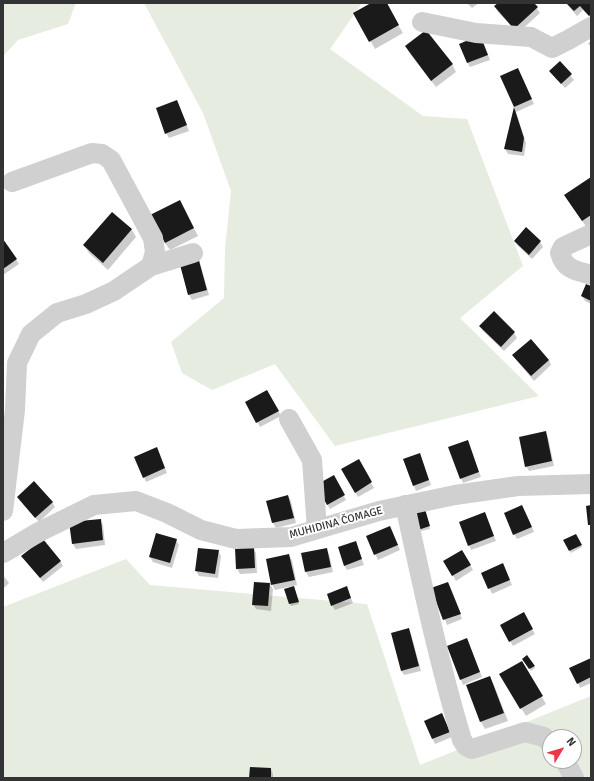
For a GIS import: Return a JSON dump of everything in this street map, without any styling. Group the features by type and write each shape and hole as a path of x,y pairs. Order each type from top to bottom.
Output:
{"street":[{"path":"422,22 476,33 531,37 552,48 591,27"},
{"path":"12,182 92,153 102,154 111,160 153,238 155,252 151,266"},
{"path":"591,234 563,247 560,253 562,262 570,268 591,275"},
{"path":"3,511 15,410 17,363 31,334 57,313 86,304 114,291 151,266 193,253"},
{"path":"289,419 312,460 317,529"},
{"name":"MUHIDINA ČOMAGE","path":"3,553 39,532 94,505 136,501 167,513 201,530 236,540 291,537 379,511 455,495 518,486 591,484"},
{"path":"405,505 445,682 462,740 466,746 472,749 525,732 542,736"},
{"path":"569,769 574,778"}],"shaded area":[{"path":"3,3 76,3 68,24 18,40 3,56"},
{"path":"144,3 362,3 330,49 423,116 467,119 523,266 460,318 539,396 335,446 275,364 212,390 182,373 171,342 224,298 225,249 231,191 203,113"},
{"path":"126,559 150,585 367,604 420,765 591,696 591,778 3,778 3,607"}],"building":[{"path":"371,3 387,3 399,25 369,42 353,13"},
{"path":"498,3 534,3 538,7 514,29 494,6"},
{"path":"567,3 591,3 591,14 589,16 580,6 574,11"},
{"path":"426,30 453,64 431,81 405,46"},
{"path":"480,35 488,55 467,63 459,44"},
{"path":"560,61 572,74 561,84 549,71"},
{"path":"518,68 532,99 514,107 500,76"},
{"path":"177,100 187,125 165,134 156,108"},
{"path":"514,107 524,138 522,152 504,149"},
{"path":"591,177 591,215 582,221 564,195"},
{"path":"180,200 194,228 165,243 150,215"},
{"path":"112,212 132,229 103,263 83,245"},
{"path":"526,227 541,241 529,255 514,241"},
{"path":"3,239 17,259 3,269"},
{"path":"198,257 207,290 188,295 179,261"},
{"path":"586,284 591,286 591,301 581,296"},
{"path":"494,311 515,332 501,347 479,326"},
{"path":"531,339 549,360 531,376 512,355"},
{"path":"267,390 279,411 256,423 245,402"},
{"path":"546,431 552,461 525,467 519,437"},
{"path":"468,440 479,472 460,479 448,447"},
{"path":"157,447 165,468 143,478 134,457"},
{"path":"420,453 429,480 413,486 403,459"},
{"path":"359,459 372,482 355,493 341,469"},
{"path":"334,475 345,495 327,505 316,485"},
{"path":"34,481 53,502 35,518 17,497"},
{"path":"288,495 294,518 272,523 266,501"},
{"path":"522,505 532,527 513,535 504,513"},
{"path":"591,505 591,525 588,525 586,506"},
{"path":"425,509 430,526 418,530 414,513"},
{"path":"485,512 494,536 468,546 459,522"},
{"path":"101,519 103,540 72,544 69,522"},
{"path":"390,526 398,545 374,555 366,536"},
{"path":"156,533 177,539 170,563 149,557"},
{"path":"576,534 582,545 569,551 563,540"},
{"path":"43,539 61,561 40,578 21,556"},
{"path":"356,541 362,559 344,566 338,547"},
{"path":"254,547 255,568 236,569 235,548"},
{"path":"198,548 219,550 215,574 195,571"},
{"path":"327,548 331,567 305,572 301,553"},
{"path":"462,550 471,565 452,576 443,561"},
{"path":"289,554 295,580 271,585 266,559"},
{"path":"503,563 510,580 488,589 481,573"},
{"path":"254,582 270,583 268,606 252,605"},
{"path":"448,582 461,614 443,620 431,588"},
{"path":"294,586 299,602 289,604 284,589"},
{"path":"347,586 351,598 331,606 327,594"},
{"path":"524,612 533,629 509,642 500,625"},
{"path":"409,628 419,666 401,671 391,633"},
{"path":"467,638 480,672 460,680 447,646"},
{"path":"527,655 535,666 529,669 522,659"},
{"path":"591,658 591,677 577,684 569,668"},
{"path":"522,661 543,696 520,709 499,674"},
{"path":"490,676 504,713 480,722 466,685"},
{"path":"442,713 450,732 432,739 424,721"},
{"path":"250,767 271,768 271,778 249,778"}]}
